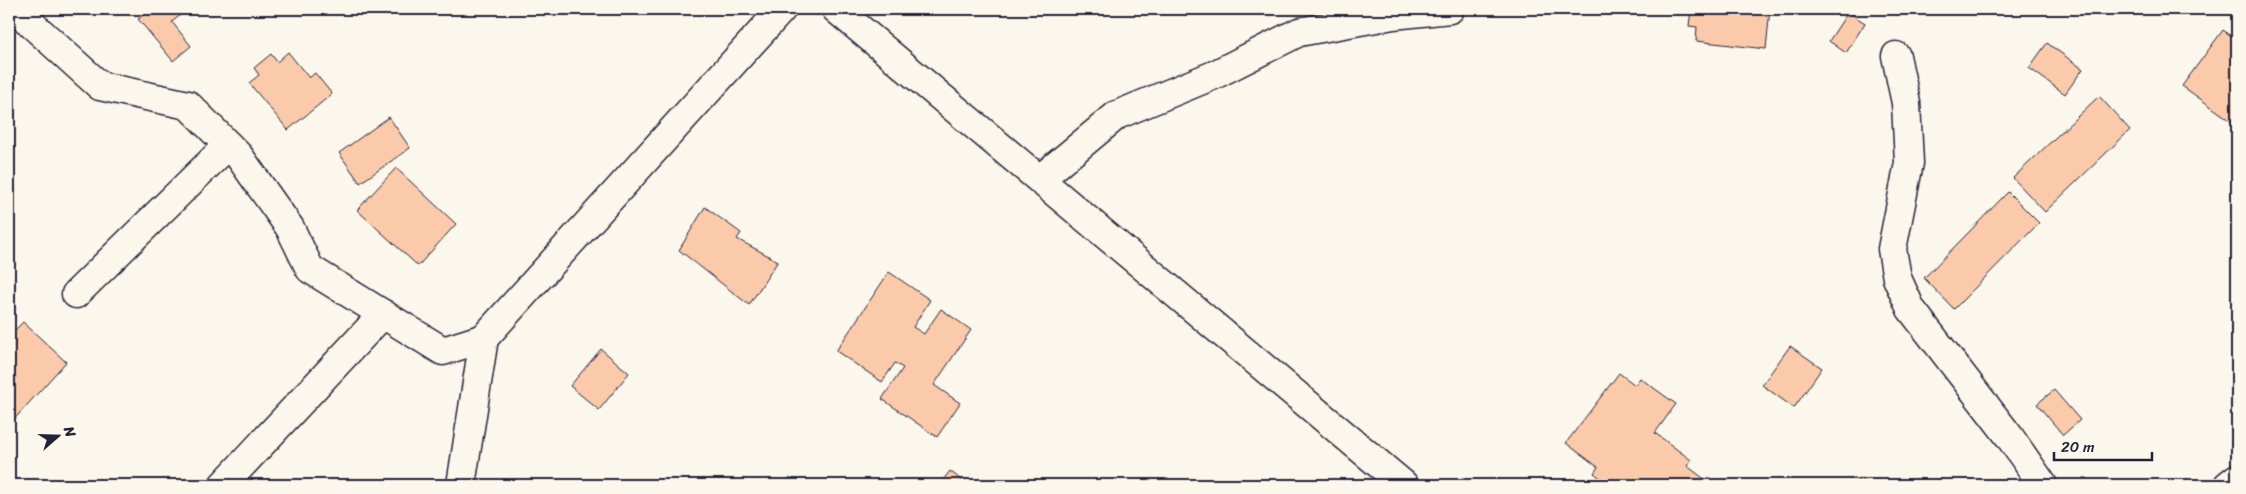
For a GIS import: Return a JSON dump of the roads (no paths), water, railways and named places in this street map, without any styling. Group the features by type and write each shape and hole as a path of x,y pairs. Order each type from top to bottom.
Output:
{"street":[{"path":"15,9 100,86 188,105 239,156 290,228 310,269 443,351 484,338 782,9"},
{"path":"836,9 1404,485"},
{"path":"1040,179 1117,115 1214,75 1298,32 1393,14 1450,9"},
{"path":"1896,56 1906,103 1909,163 1892,249 1897,278 1911,309 2009,436 2043,485"},
{"path":"76,294 228,145"},
{"path":"223,485 383,314"},
{"path":"461,485 484,338"},
{"path":"2228,485 2237,478"}]}
